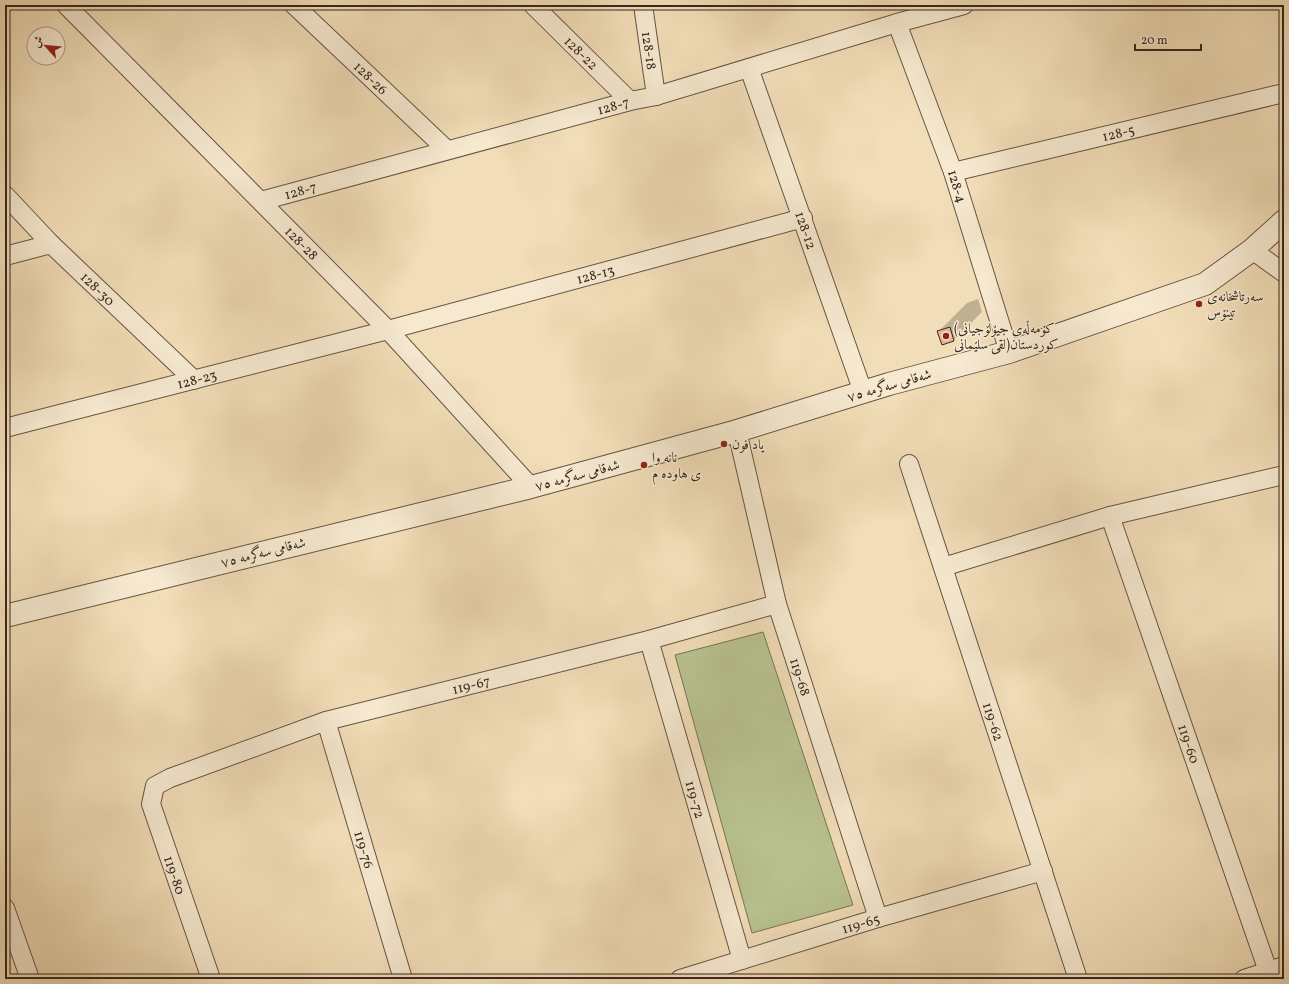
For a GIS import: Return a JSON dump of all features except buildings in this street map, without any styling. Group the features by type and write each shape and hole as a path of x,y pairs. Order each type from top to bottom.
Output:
{"street":[{"name":"128-28","path":"66,5 388,330 531,487"},
{"name":"128-26","path":"294,5 447,150"},
{"name":"128-22","path":"533,5 630,101"},
{"name":"128-18","path":"643,5 656,96"},
{"name":"128-7","path":"261,201 630,101 656,96 897,22 964,5"},
{"name":"128-4","path":"897,22 953,172 1009,352"},
{"name":"128-12","path":"749,68 863,392"},
{"name":"128-5","path":"953,172 1284,93"},
{"name":"128-30","path":"5,195 51,244 194,380"},
{"name":"128-13","path":"388,330 803,218"},
{"name":"شەقامی سەگرمە ٧٥","path":"5,616 531,487 737,431 889,384 1009,352 1205,284 1252,250 1284,221"},
{"path":"5,256 51,244"},
{"path":"1252,250 1284,274"},
{"name":"128-23","path":"5,428 388,330"},
{"name":"119-68","path":"737,431 777,604 878,918"},
{"name":"119-62","path":"909,464 1078,979"},
{"path":"943,567 1110,516 1284,475"},
{"name":"119-60","path":"1110,516 1276,969"},
{"name":"119-67","path":"170,778 326,721 649,640 777,604"},
{"name":"119-72","path":"649,640 742,960"},
{"name":"119-76","path":"326,721 403,979"},
{"name":"119-80","path":"170,778 155,786 151,804 211,979"},
{"name":"119-65","path":"680,979 878,918 1043,871"},
{"path":"5,908 30,979"},
{"path":"1244,979 1276,969"}],"green space":[{"path":"763,632 853,905 752,933 675,655"}],"place":[{"name":"سەرتاشخانەی تینۆس","path":"1199,304"},
{"name":"(کۆمەڵەی جیۆلۆجیانی کوردستان(لقی سلێمانی","path":"946,336"},
{"name":"ياد فون","path":"724,444"},
{"name":"نانه وا ی هاوده م","path":"644,465"}]}
